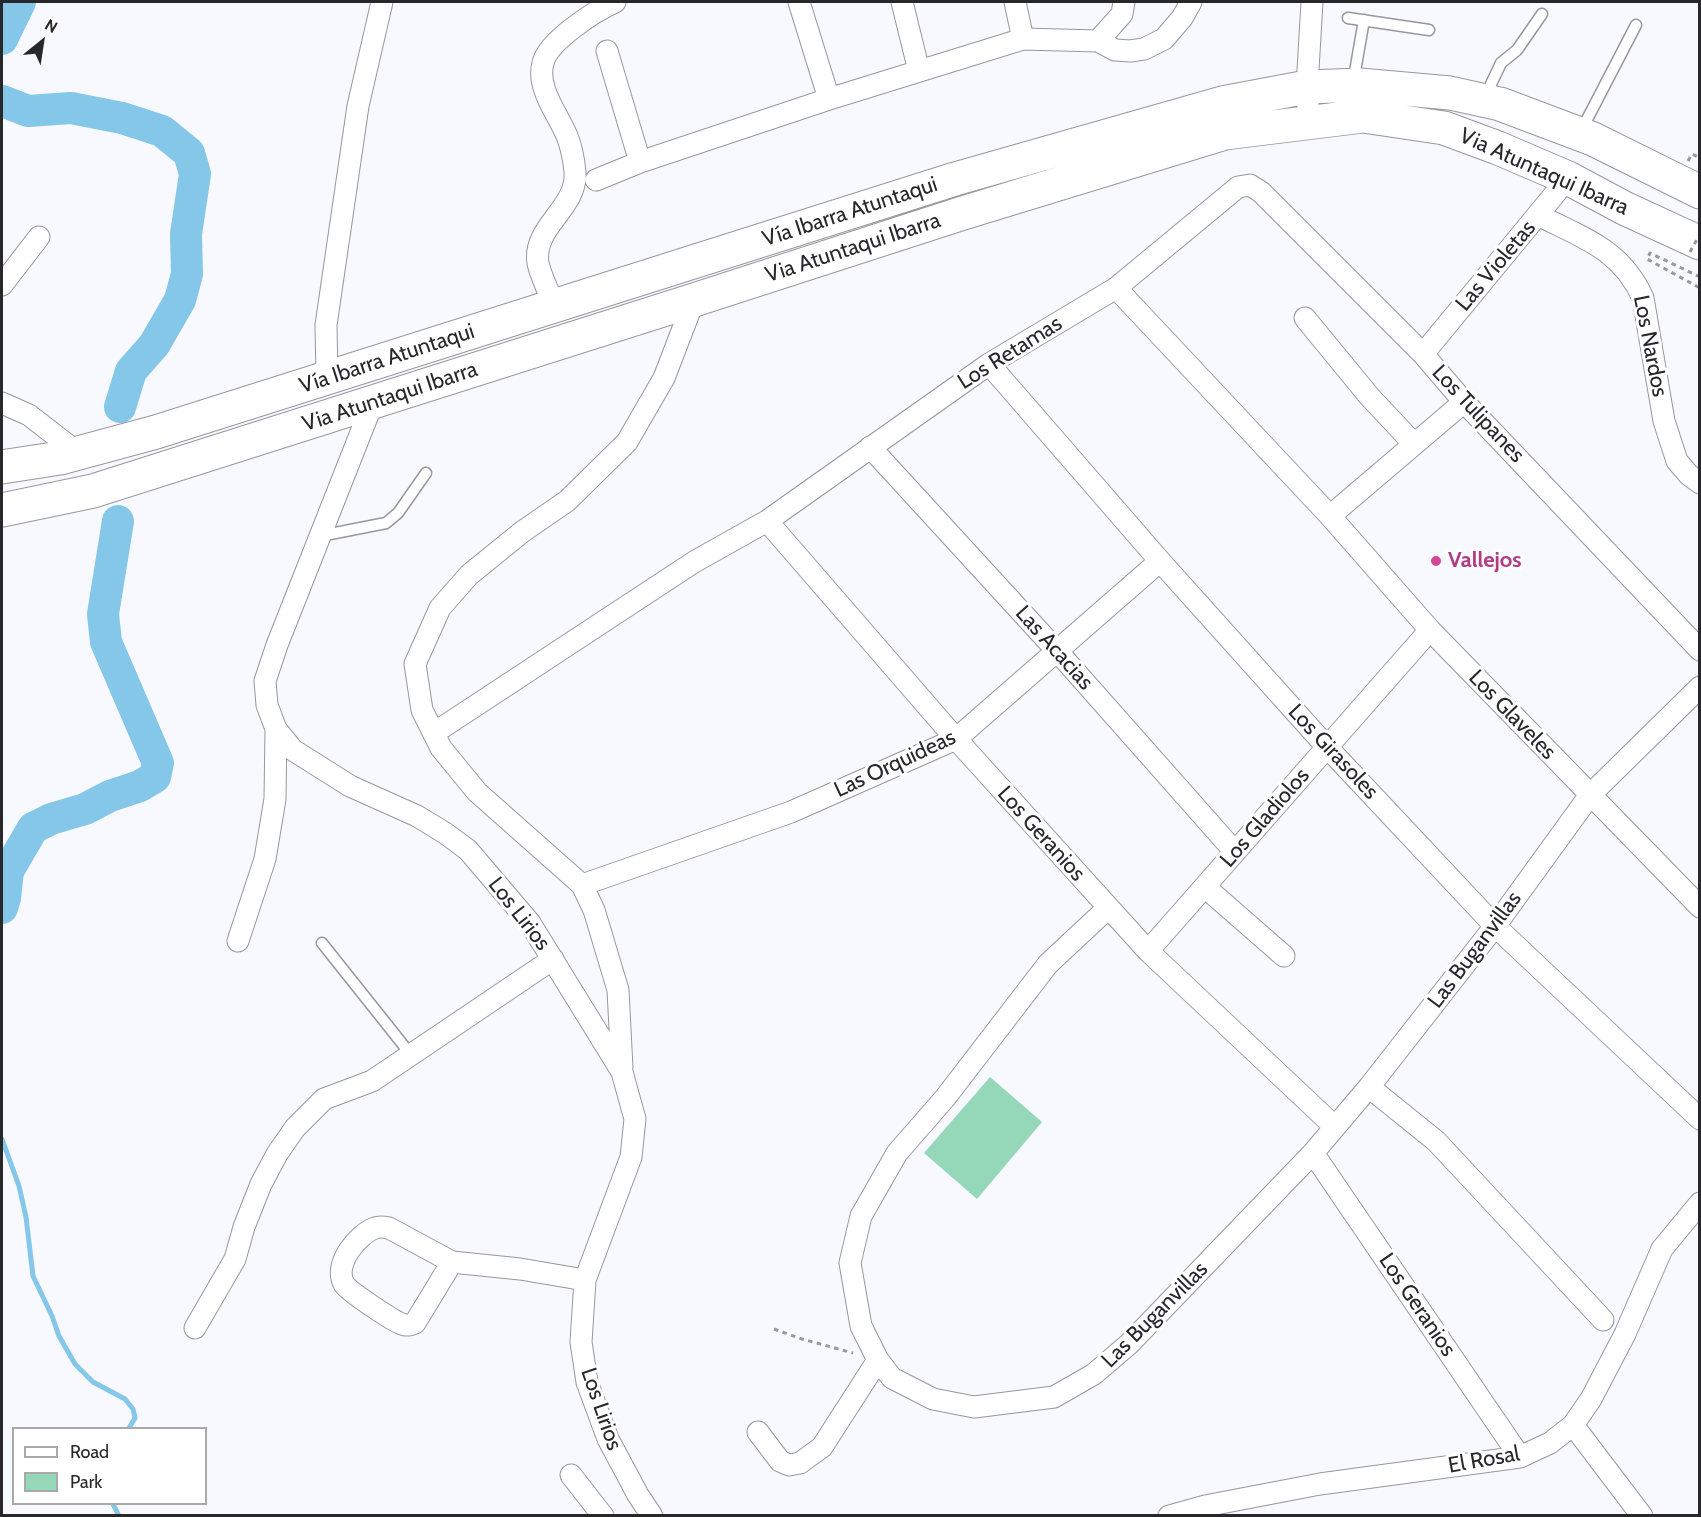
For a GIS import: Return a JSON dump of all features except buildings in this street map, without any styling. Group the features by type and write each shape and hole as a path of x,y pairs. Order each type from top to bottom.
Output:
{"highway":[{"name":"Vía Ibarra Atuntaqui","path":"2,467 78,453 156,432 955,179 1222,103 1307,87 1352,86 1450,93 1500,104 1580,134 1700,192"},
{"name":"Via Atuntaqui Ibarra","path":"2,510 93,491 963,213 1225,133 1363,116 1443,128 1498,148 1568,178 1695,247"}],"street":[{"path":"327,378 327,315 358,106 382,2"},
{"path":"555,306 538,263 538,245 568,203 576,173 568,137 542,79 542,64 547,52 580,21 615,2"},
{"path":"799,2 829,99"},
{"path":"902,2 919,71"},
{"path":"1015,2 1023,39"},
{"path":"1098,41 1122,14 1124,2"},
{"path":"596,180 640,162 829,99 1023,39 1098,41 1115,50 1144,49 1164,39 1182,18 1191,2"},
{"path":"1309,123 1307,87 1312,2"},
{"path":"607,51 640,162"},
{"name":"Las Violetas","path":"1423,354 1568,178"},
{"name":"Los Retamas","path":"434,733 694,562 767,521 989,364 1116,288 1238,187 1250,185"},
{"name":"Los Tulipanes","path":"1250,185 1261,192 1423,354 1464,402 1700,650"},
{"name":"Los Nardos","path":"1538,215 1604,248 1624,266 1636,283 1644,298 1664,421 1677,461 1689,475 1700,483"},
{"path":"2,285 39,237"},
{"name":"Los Glaveles","path":"1116,288 1330,516 1430,630 1700,907"},
{"path":"622,1072 618,990 594,910 582,885 477,792 441,748 422,710 415,664 440,608 469,575 522,532 567,501 627,442 664,378 694,300"},
{"path":"1305,318 1369,396 1414,444"},
{"name":"Los Girasoles","path":"989,364 1160,561 1327,747 1495,926 1700,1119"},
{"name":"Los Lirios","path":"373,402 277,645 265,681 267,705 276,729 293,750 350,786 417,816 446,833 468,850 530,923 622,1072 635,1119 631,1157 585,1280 581,1342 587,1382 608,1439 638,1495 652,1515"},
{"path":"1330,516 1464,402"},
{"path":"2,403 29,415 78,453"},
{"name":"Las Acacias","path":"870,447 1058,652 1235,852"},
{"name":"Los Geranios","path":"767,521 956,740 1107,908 1148,951 1335,1127"},
{"name":"Las Orquideas","path":"582,885 791,812 956,740 1160,561"},
{"name":"Los Gladiolos","path":"1148,951 1430,630"},
{"name":"Las Buganvillas","path":"1107,908 1048,964 945,1098 897,1153 861,1216 850,1263 861,1326 878,1360 892,1378 933,1399 974,1407 1054,1397 1094,1374 1129,1344 1313,1153 1369,1087 1495,926 1590,795 1700,687"},
{"path":"238,941 266,859 275,799 276,729"},
{"path":"1205,887 1284,956"},
{"path":"195,1328 235,1259 244,1227 261,1184 277,1154 295,1128 324,1100 372,1081 553,959"},
{"path":"1369,1087 1437,1141 1603,1320"},
{"name":"Los Geranios","path":"1313,1153 1521,1457"},
{"name":"El Rosal","path":"1169,1515 1320,1484 1521,1457 1550,1443 1573,1425 1591,1398 1625,1334 1662,1249 1700,1203"},
{"path":"452,1262 415,1323 410,1326 402,1325 345,1286 342,1275 345,1261 353,1246 364,1234 378,1226 389,1228 452,1262 520,1269 585,1280"},
{"path":"758,1432 780,1461 789,1465 800,1463 822,1447 878,1360"},
{"path":"1573,1425 1642,1515"},
{"path":"572,1475 603,1515"}],"lane":[{"path":"1484,100 1501,63 1517,50 1542,14"},
{"path":"1348,18 1429,30"},
{"path":"1352,86 1364,20"},
{"path":"1580,134 1586,118 1636,24"},
{"path":"320,536 387,523 398,513 426,473"},
{"path":"322,943 412,1056"}],"path":[{"path":"1695,247 1700,234"},
{"path":"1700,277 1650,253 1647,259 1700,288"},
{"path":"774,1329 801,1339 878,1360"}],"green space":[{"path":"990,1077 1042,1122 977,1199 924,1153"}],"waterway":[{"path":"2,39 20,2"},
{"path":"2,101 28,111 71,108 122,118 162,131 189,153 195,174 186,234 187,274 180,300 154,345 131,371 120,407"},
{"path":"2,908 8,871 33,828 51,819 85,809 110,796 140,786 155,777 158,763 106,642 103,614 118,521"},
{"path":"2,1139 19,1186 26,1217 33,1276 59,1336 75,1364 93,1382 125,1399 133,1409 135,1418 130,1427"},
{"path":"114,1505 119,1516"}],"place":[{"name":"Vallejos","path":"1436,561"}]}
